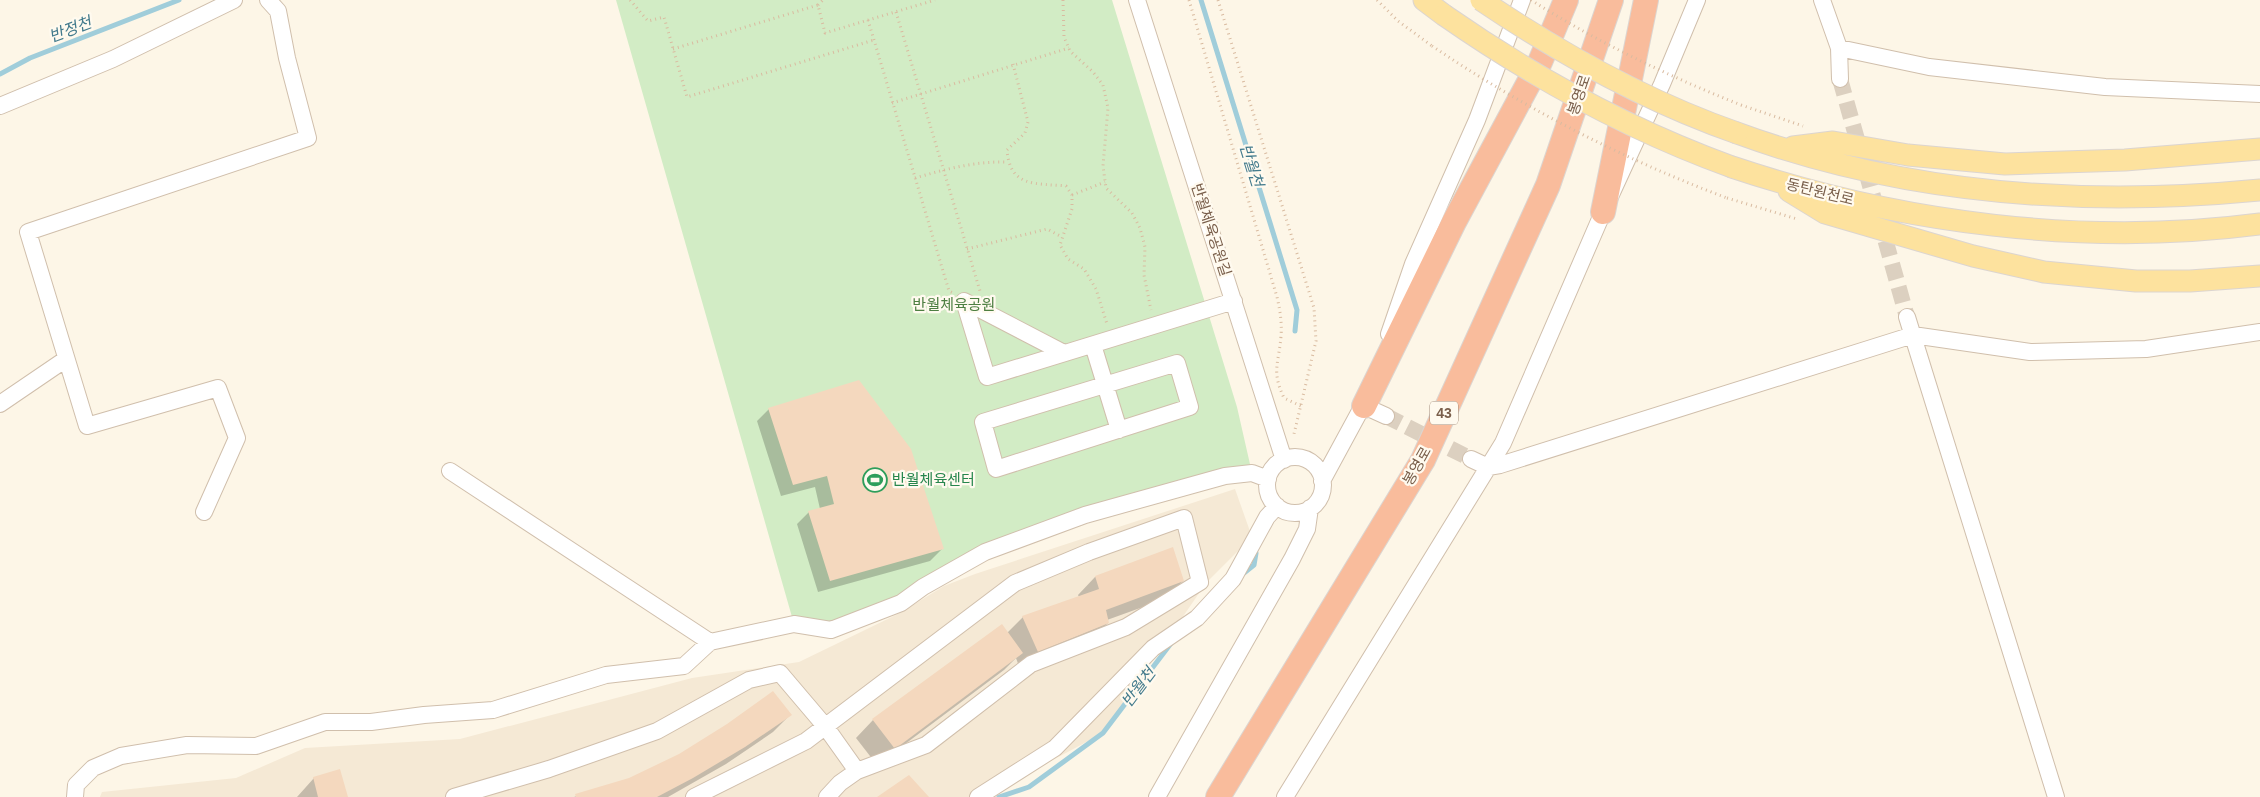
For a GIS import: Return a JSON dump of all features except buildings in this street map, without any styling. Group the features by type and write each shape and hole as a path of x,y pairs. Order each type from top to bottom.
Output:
{"highway":[{"path":"1364,406 1454,222 1540,62 1566,0"},
{"name":"봉영로","path":"1218,797 1423,460 1548,186 1611,0"},
{"path":"1603,212 1646,0"}],"main road":[{"name":"동탄원천로","path":"1424,0 1491,48 1568,93 1678,148 1770,179 1860,202 1964,222 2063,230 2147,232 2230,228 2260,224"},
{"path":"1481,0 1531,34 1606,76 1672,108 1779,148 1852,166 1956,188 2055,196 2138,198 2260,190"},
{"path":"1779,148 1833,142 1908,155 2005,164 2125,160 2260,149"},
{"path":"1770,179 1825,213 1973,256 2044,272 2136,281 2190,281 2260,276"}],"street":[{"path":"0,106 113,58 234,0"},
{"path":"204,512 237,438 218,388 87,426 28,232 308,138 287,58 278,11 268,0"},
{"name":"반월체육공원길","path":"1137,0 1284,460"},
{"path":"1322,480 1318,469 1308,461 1296,458 1284,460 1274,467 1268,479 1268,494 1277,506 1290,513 1298,513 1310,508 1319,499 1322,480 1364,406 1413,264 1477,120 1522,0"},
{"path":"1285,797 1503,443 1603,212 1662,84 1697,0"},
{"path":"1822,0 1839,48 1840,79"},
{"path":"1839,48 1929,67 2105,87 2260,94"},
{"path":"964,301 987,377 1234,301"},
{"path":"964,301 1064,354"},
{"path":"1907,317 2056,797"},
{"path":"1471,459 1488,467 1913,335 2030,352 2146,349 2260,332"},
{"path":"1093,345 1119,430"},
{"path":"0,404 66,359"},
{"path":"1177,363 1190,407 1119,430 996,468 983,422 1177,363"},
{"path":"1364,406 1386,416"},
{"path":"450,471 710,642"},
{"path":"75,797 76,785 93,768 121,756 187,745 256,746 325,722 372,722 424,714 494,710 606,675 684,666 710,642 794,624 830,630 901,603 922,587 985,552 1086,515 1225,476 1252,473 1268,479"},
{"path":"978,797 1055,748 1153,648 1197,618 1233,579 1267,517 1277,506"},
{"path":"1157,797 1292,559 1307,529 1310,508"},
{"path":"694,797 806,741 1016,584 1089,552 1184,518 1200,582 1126,627 1032,664 926,745 857,771 840,783 828,797"},
{"path":"454,797 549,769 657,731 749,680 780,673 825,726 857,771"}],"path":[{"path":"630,0 648,21 664,17 687,97 874,40"},
{"path":"673,49 818,5 823,0"},
{"path":"818,5 825,34 935,0"},
{"path":"1063,0 1064,37 1069,48 1103,85 1108,108 1103,166 1106,188 1132,213 1140,228 1145,247 1144,275 1154,326"},
{"path":"1190,0 1277,296 1281,316 1281,337 1275,369 1279,388 1284,398 1301,406"},
{"path":"1218,0 1314,308 1316,341 1294,434"},
{"path":"1377,0 1398,21 1432,46 1496,87 1577,132 1675,179 1727,198"},
{"path":"1531,0 1617,49 1682,81 1741,105"},
{"path":"896,12 986,313"},
{"path":"868,20 949,291 964,301"},
{"path":"892,104 1013,64 1069,48"},
{"path":"1013,64 1028,122 1025,133 1008,150 1008,162 1016,177 1026,182 1066,186 1072,195 1072,209 1060,244 1068,259 1084,269 1096,289 1112,339"},
{"path":"915,178 986,161 1008,162"},
{"path":"1072,195 1105,182"},
{"path":"967,249 1048,230 1062,236"}],"shaded area":[{"path":"1235,489 1252,537 1206,583 1103,733 984,797 100,797 102,792 236,778 305,748 460,739 692,678 799,662 900,613 944,586 975,574"}],"green space":[{"name":"반월체육공원","path":"616,0 1112,0 1237,407 1252,473 1085,515 831,629 794,624"}],"waterway":[{"name":"반정천","path":"0,74 30,58 179,0"},
{"name":"반월천","path":"1201,0 1297,310 1295,331"},
{"name":"반월천","path":"1244,573 1254,565 1256,553"},
{"name":"반월천","path":"999,797 1029,787 1103,733 1172,642"}],"tunnel":[{"path":"1840,79 1907,317"},
{"path":"1386,416 1471,459"}],"place":[{"name":"반월체육센터","path":"875,480"}]}
